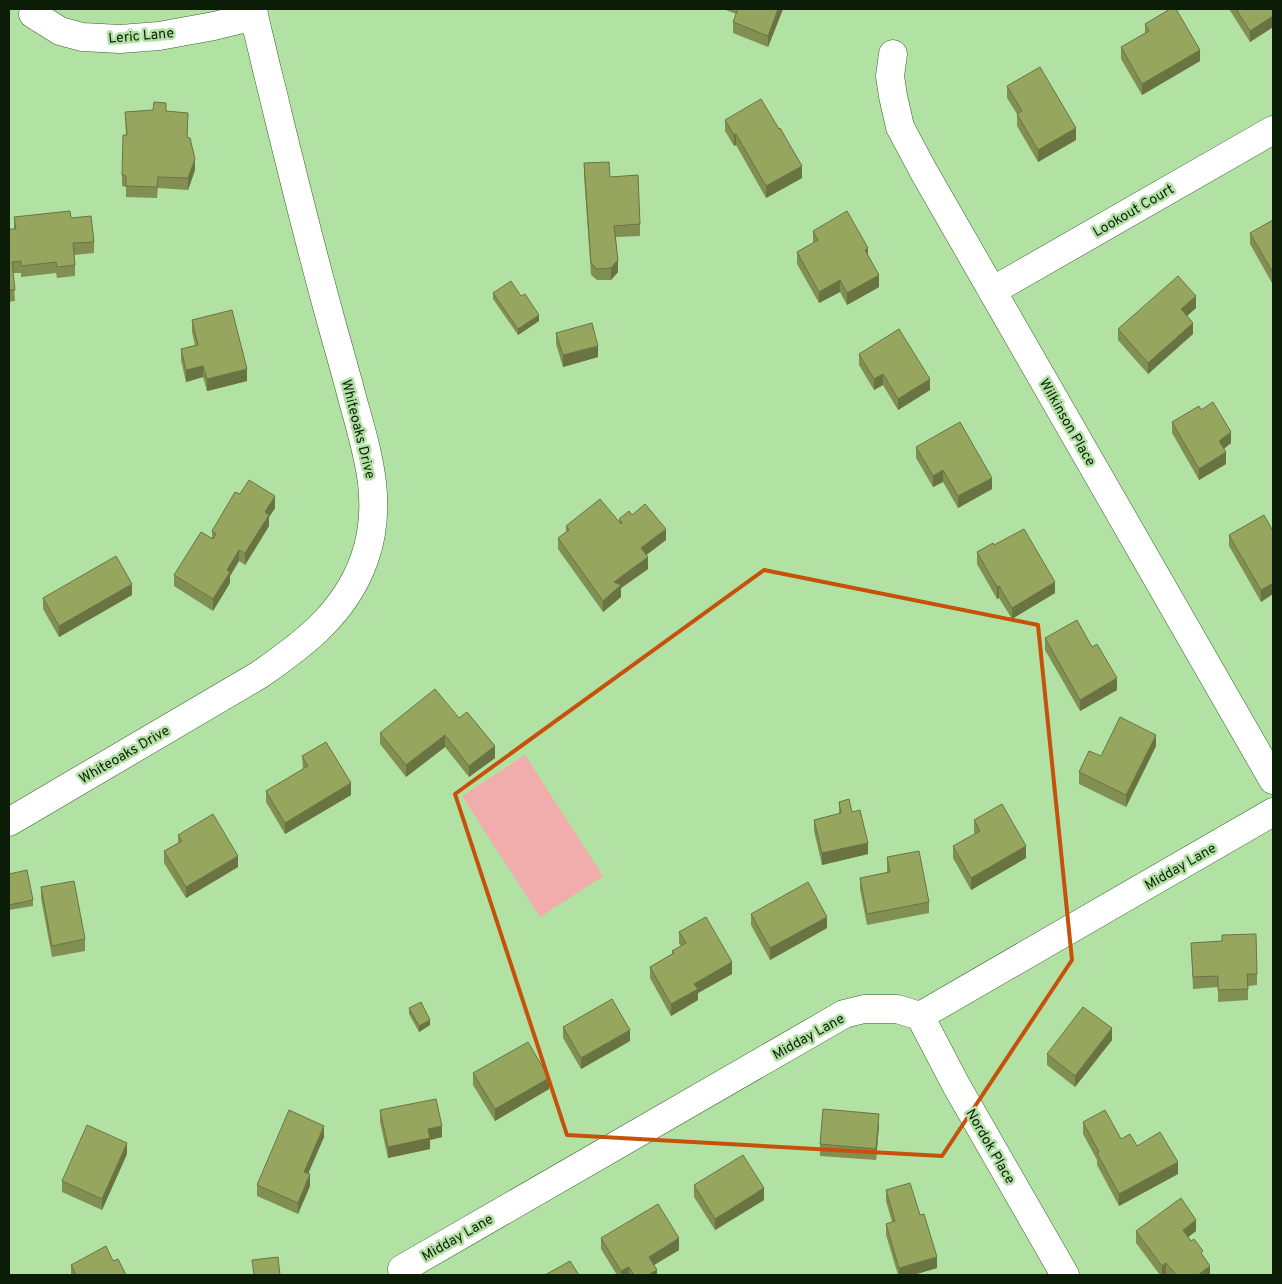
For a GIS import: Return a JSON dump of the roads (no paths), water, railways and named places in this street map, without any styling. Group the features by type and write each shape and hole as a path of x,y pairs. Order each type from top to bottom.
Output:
{"street":[{"name":"Leric Lane","path":"33,14 60,31 82,36 120,39 159,36 214,26 253,12"},
{"name":"Whiteoaks Drive","path":"9,822 259,675 292,652 333,614 356,579 364,559 370,537 374,492 367,450 315,266 253,12"},
{"name":"Wilkinson Place","path":"893,54 890,76 892,96 900,127 1273,780"},
{"name":"Lookout Court","path":"992,291 1273,130"},
{"name":"Midday Lane","path":"402,1268 844,1014 864,1009 897,1009 920,1016 1273,812"},
{"name":"Nordok Place","path":"920,1016 956,1084 1065,1275"}]}
